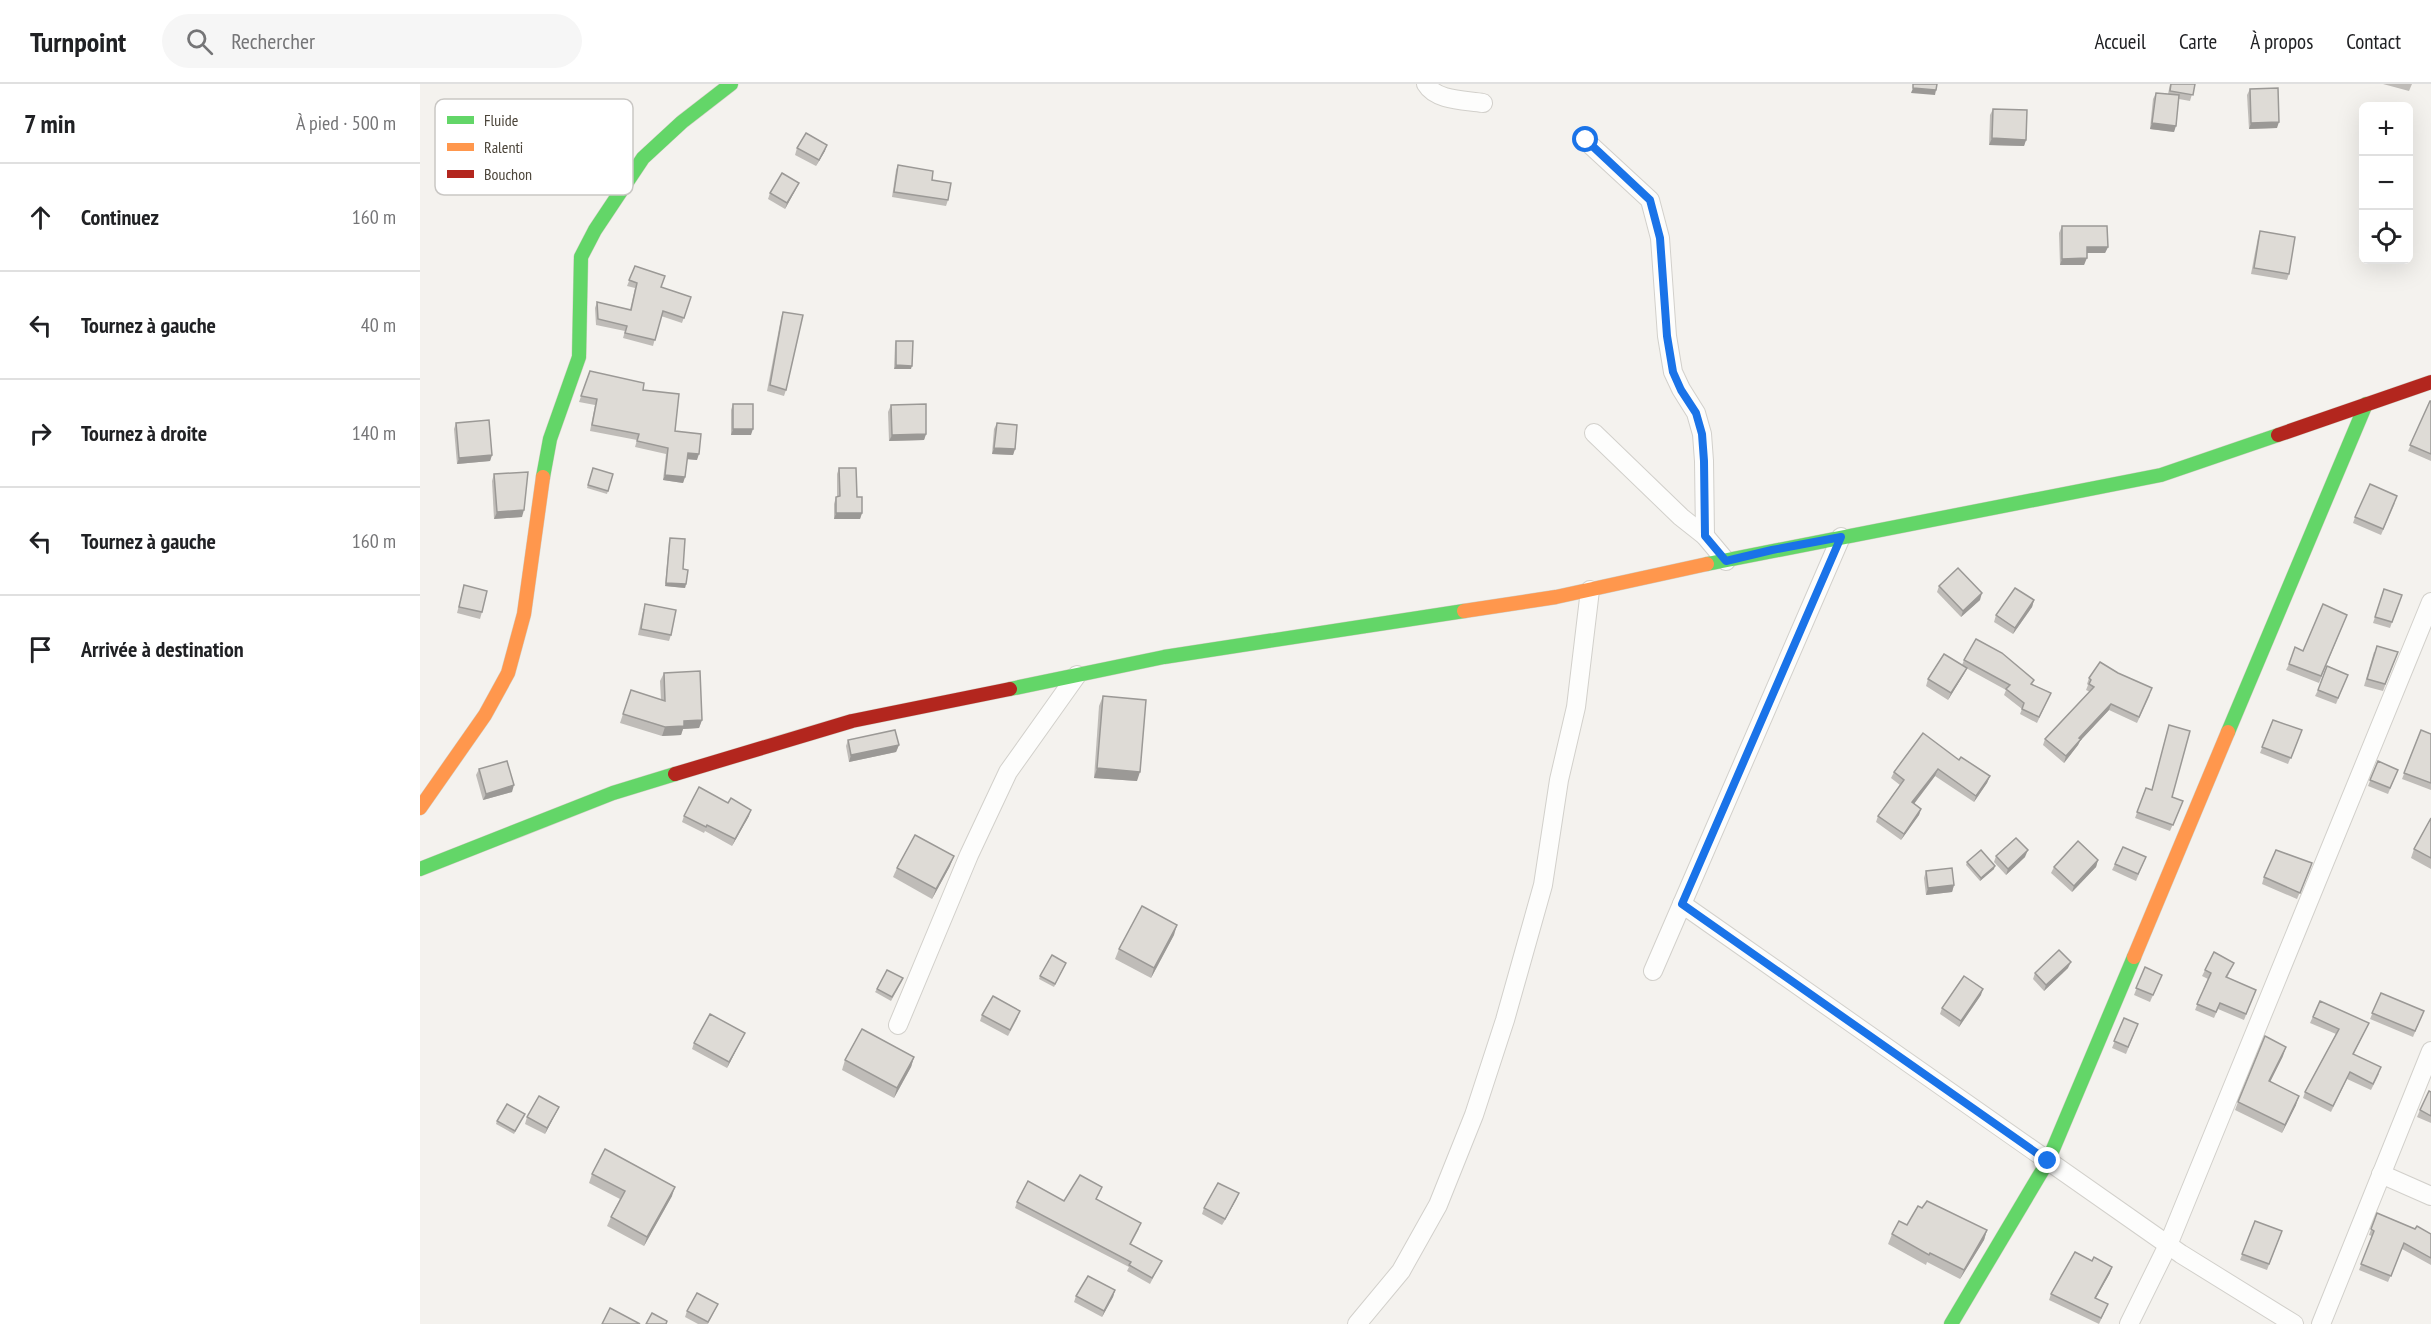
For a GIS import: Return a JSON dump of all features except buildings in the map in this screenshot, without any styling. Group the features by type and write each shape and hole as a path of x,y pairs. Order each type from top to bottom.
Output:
{"street":[{"path":"633,173 643,158 682,122 731,84"},
{"path":"1426,84 1431,92 1444,97 1483,103"},
{"path":"1586,140 1650,200 1660,238 1667,336 1673,372 1681,390 1696,413 1702,434 1705,536"},
{"path":"420,808 485,715 508,673 524,614 550,439 579,357 579,280 582,257 595,230 618,195"},
{"path":"420,869 613,793 852,721 1164,657 1556,597 1772,550 2161,475 2431,382"},
{"path":"1951,1324 2048,1161 2366,404"},
{"path":"1594,433 1681,517 1705,536 1726,561"},
{"path":"1653,972 1841,537"},
{"path":"1357,1324 1401,1271 1438,1205 1474,1115 1505,1020 1543,885 1559,780 1576,707 1590,590"},
{"path":"2129,1324 2168,1245 2431,602"},
{"path":"898,1025 969,855 1008,772 1077,675"},
{"path":"1682,904 2168,1245 2294,1324"},
{"path":"2320,1324 2431,1051"},
{"path":"2381,1174 2431,1196"}],"traffic: fast":[{"path":"633,173 643,158 682,122 731,84"},
{"path":"543,477 550,439 579,357 581,257 595,230 618,195"},
{"path":"2228,732 2366,404"},
{"path":"1707,564 2161,475 2278,435"},
{"path":"1010,689 1164,657 1464,611"},
{"path":"420,869 613,793 675,774"},
{"path":"1951,1324 2048,1161 2134,957"}],"traffic: slow":[{"path":"420,808 485,715 508,673 524,614 543,477"},
{"path":"1464,611 1556,597 1707,564"},
{"path":"2134,957 2228,732"}],"traffic: jam":[{"path":"2278,435 2431,382"},
{"path":"675,774 852,721 1010,689"}],"route":[{"path":"1586,140 1650,200 1660,238 1667,336 1673,372 1681,390 1696,413 1702,434 1705,536 1726,561 1841,537 1682,904 2048,1161"}]}
